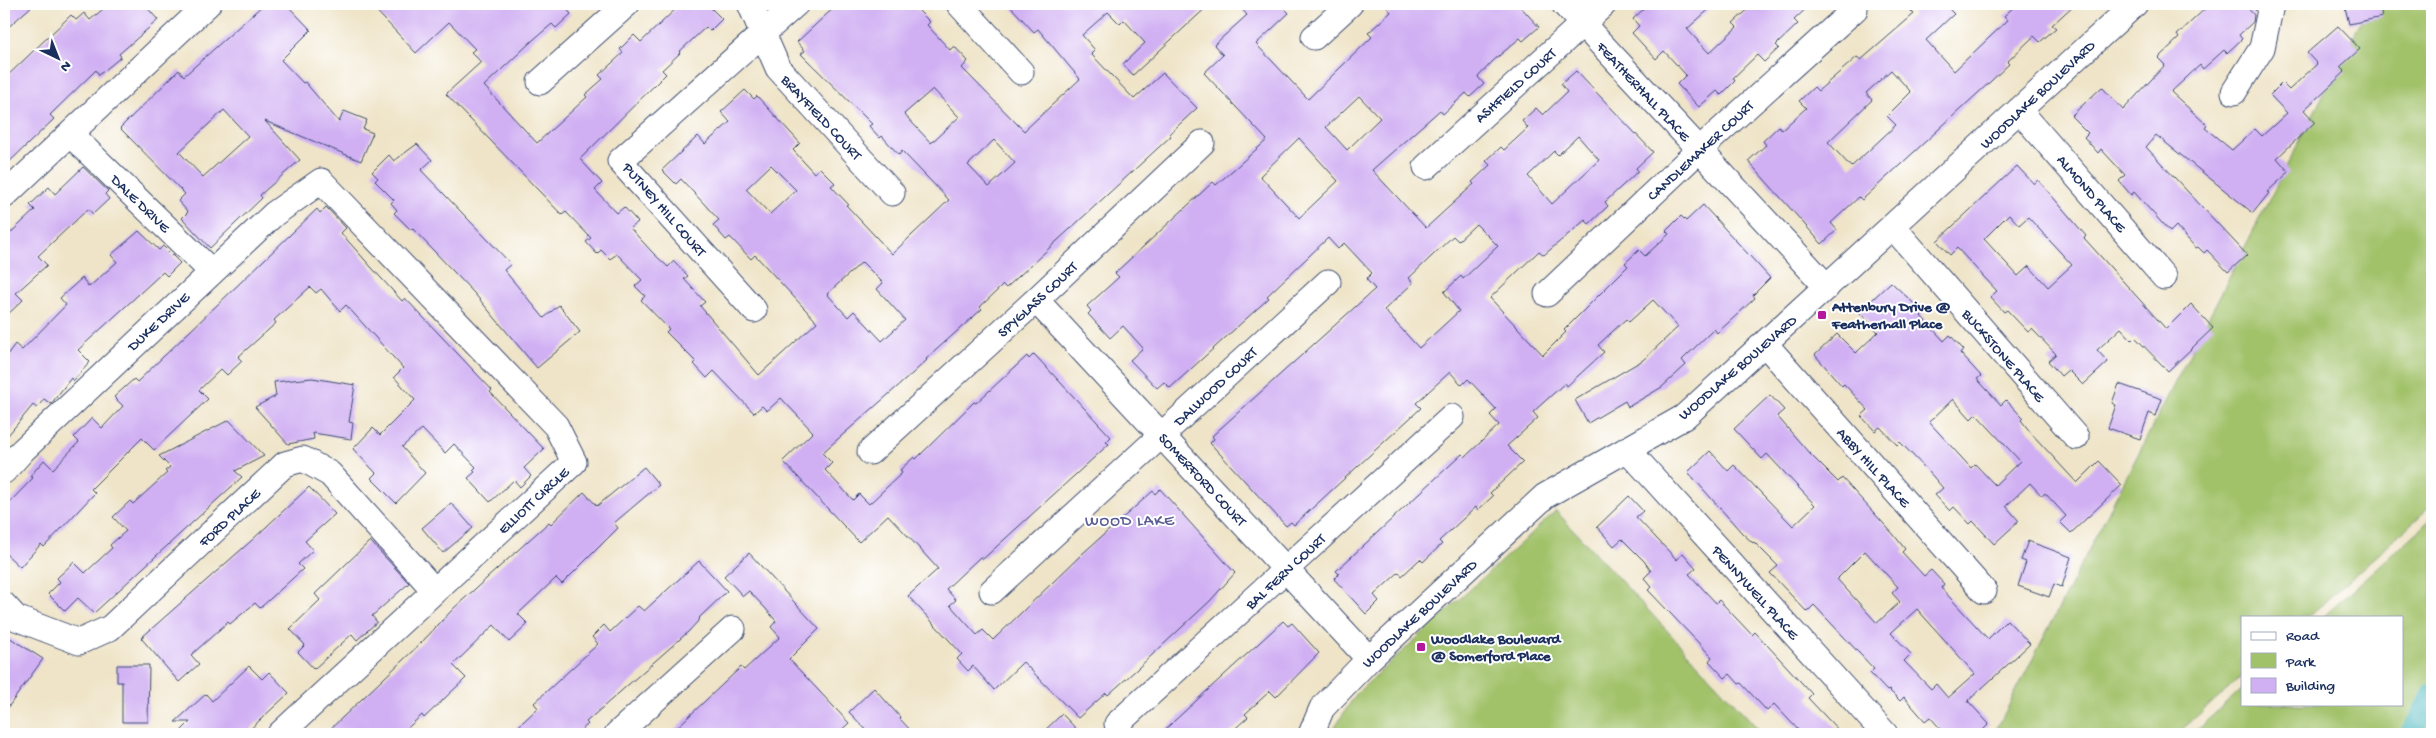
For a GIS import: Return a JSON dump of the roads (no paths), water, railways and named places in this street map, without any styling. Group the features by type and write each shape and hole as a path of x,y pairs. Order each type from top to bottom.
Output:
{"street":[{"path":"540,82 626,4"},
{"name":"BRAYFIELD COURT","path":"750,4 778,68 892,193"},
{"path":"764,33 796,4"},
{"path":"959,4 1021,72"},
{"path":"1314,37 1350,4"},
{"name":"FEATHERHALL PLACE","path":"1564,4 1827,288"},
{"name":"ASHFIELD COURT","path":"1426,167 1604,4"},
{"name":"WOODLAKE BOULEVARD","path":"1311,734 1322,708 1369,659 1544,496 1684,417 2135,4"},
{"path":"2234,92 2262,48 2270,10 2267,4"},
{"path":"4,196 70,134 192,9"},
{"name":"CANDLEMAKER COURT","path":"1547,294 1699,150 1855,9"},
{"name":"PUTNEY HILL COURT","path":"754,310 620,161 764,33"},
{"name":"ALMOND PLACE","path":"2020,110 2164,277"},
{"name":"DALE DRIVE","path":"70,134 211,271"},
{"name":"SPYGLASS COURT","path":"870,452 1036,300 1202,143"},
{"name":"DUKE DRIVE","path":"4,471 23,450 211,271 274,214 321,181"},
{"name":"ELLIOTT CIRCLE","path":"280,734 574,462 556,426 321,181"},
{"name":"BUCKSTONE PLACE","path":"1893,227 2076,437"},
{"name":"DALWOOD COURT","path":"992,591 1328,282"},
{"name":"SOMERFORD COURT","path":"1036,300 1369,659"},
{"name":"ABBY HILL PLACE","path":"1765,344 1984,591"},
{"name":"BAL FERN COURT","path":"1117,724 1287,570 1452,416"},
{"name":"PENNYWELL PLACE","path":"1627,449 1885,734"},
{"name":"FORD PLACE","path":"4,605 16,618 79,642 110,628 285,464 303,459 330,474 434,590"},
{"path":"618,734 733,629"}],"waterway":[{"path":"2411,734 2432,694"}],"place":[{"name":"Attenbury Drive @ Featherhall Place","path":"1822,315"},
{"name":"Woodlake Boulevard @ Somerford Place","path":"1421,647"}],"district":[{"name":"WOOD LAKE","path":"1130,519"}]}
